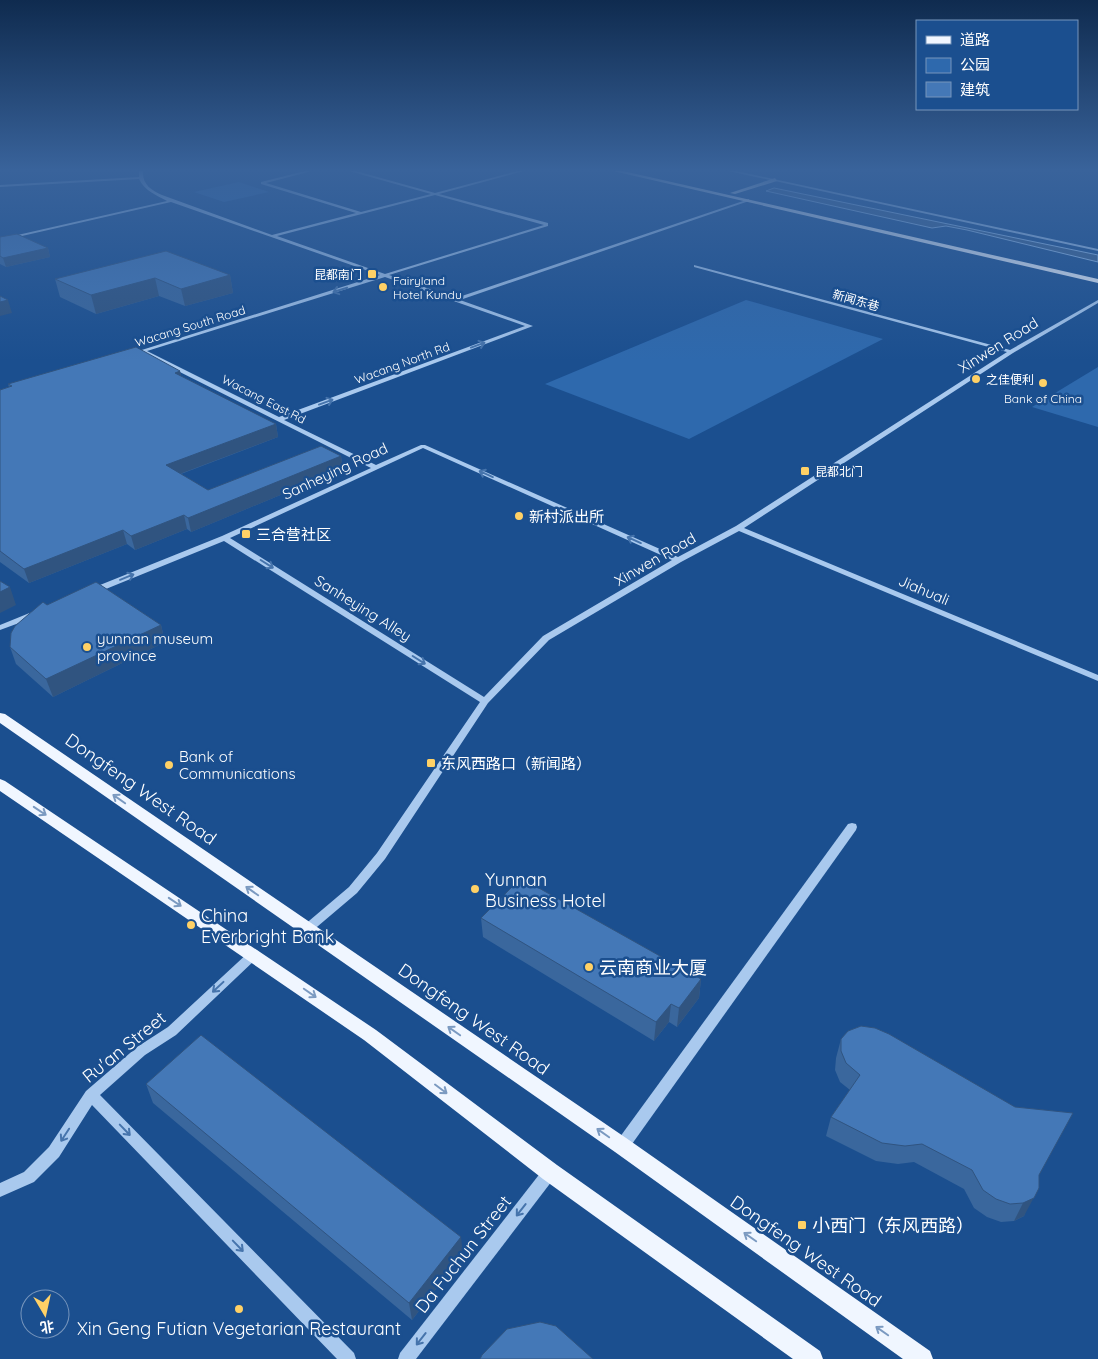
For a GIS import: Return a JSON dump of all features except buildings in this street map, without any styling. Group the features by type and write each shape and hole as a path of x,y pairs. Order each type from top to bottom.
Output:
{"main road":[{"path":"897,234 1098,281"},
{"path":"915,234 1098,276"},
{"name":"Dongfeng West Road","path":"0,717 622,1146 922,1359"},
{"path":"0,784 254,954 370,1035 550,1172 812,1359"}],"street":[{"path":"0,240 25,234"},
{"path":"268,234 456,300 647,234"},
{"path":"273,236 279,234"},
{"name":"Wacang South Road","path":"124,356 387,276 515,234"},
{"path":"1026,234 1098,250"},
{"name":"新闻东巷","path":"696,266 1011,352"},
{"name":"Wacang North Rd","path":"280,419 530,326 456,300"},
{"name":"Xinwen Road","path":"307,929 353,890 381,856 485,701 546,638 678,560 739,528 1011,352 1098,301"},
{"name":"Wacang East Rd","path":"143,351 374,467"},
{"name":"Sanheying Road","path":"81,596 225,538 374,467 423,446 678,560"},
{"name":"Jiahuali","path":"739,528 1098,678"},
{"name":"Sanheying Alley","path":"225,538 485,701"},
{"path":"0,628 45,610"},
{"path":"622,1146 852,826"},
{"name":"Ru'an Street","path":"0,1190 29,1177 54,1152 91,1095 141,1051 172,1031 254,954"},
{"path":"91,1095 348,1359"},
{"name":"Da Fuchun Street","path":"406,1359 550,1172"}],"green space":[{"path":"746,300 883,339 689,439 545,384"},
{"path":"1098,367 1098,427 1032,407"}],"shaded area":[{"path":"985,234 998,234 1098,255 1098,262"}],"place":[{"name":"昆都南门","path":"372,274"},
{"name":"Fairyland Hotel Kundu","path":"383,287"},
{"name":"之佳便利","path":"976,379"},
{"name":"Bank of China","path":"1043,383"},
{"name":"昆都北门","path":"805,471"},
{"name":"新村派出所","path":"519,516"},
{"name":"三合营社区","path":"246,534"},
{"name":"yunnan museum province","path":"87,647"},
{"name":"东风西路口（新闻路）","path":"431,763"},
{"name":"Bank of Communications","path":"169,765"},
{"name":"Yunnan Business Hotel","path":"475,889"},
{"name":"China Everbright Bank","path":"191,925"},
{"name":"云南商业大厦","path":"589,967"},
{"name":"小西门（东风西路）","path":"802,1225"},
{"name":"Xin Geng Futian Vegetarian Restaurant","path":"239,1309"}]}
